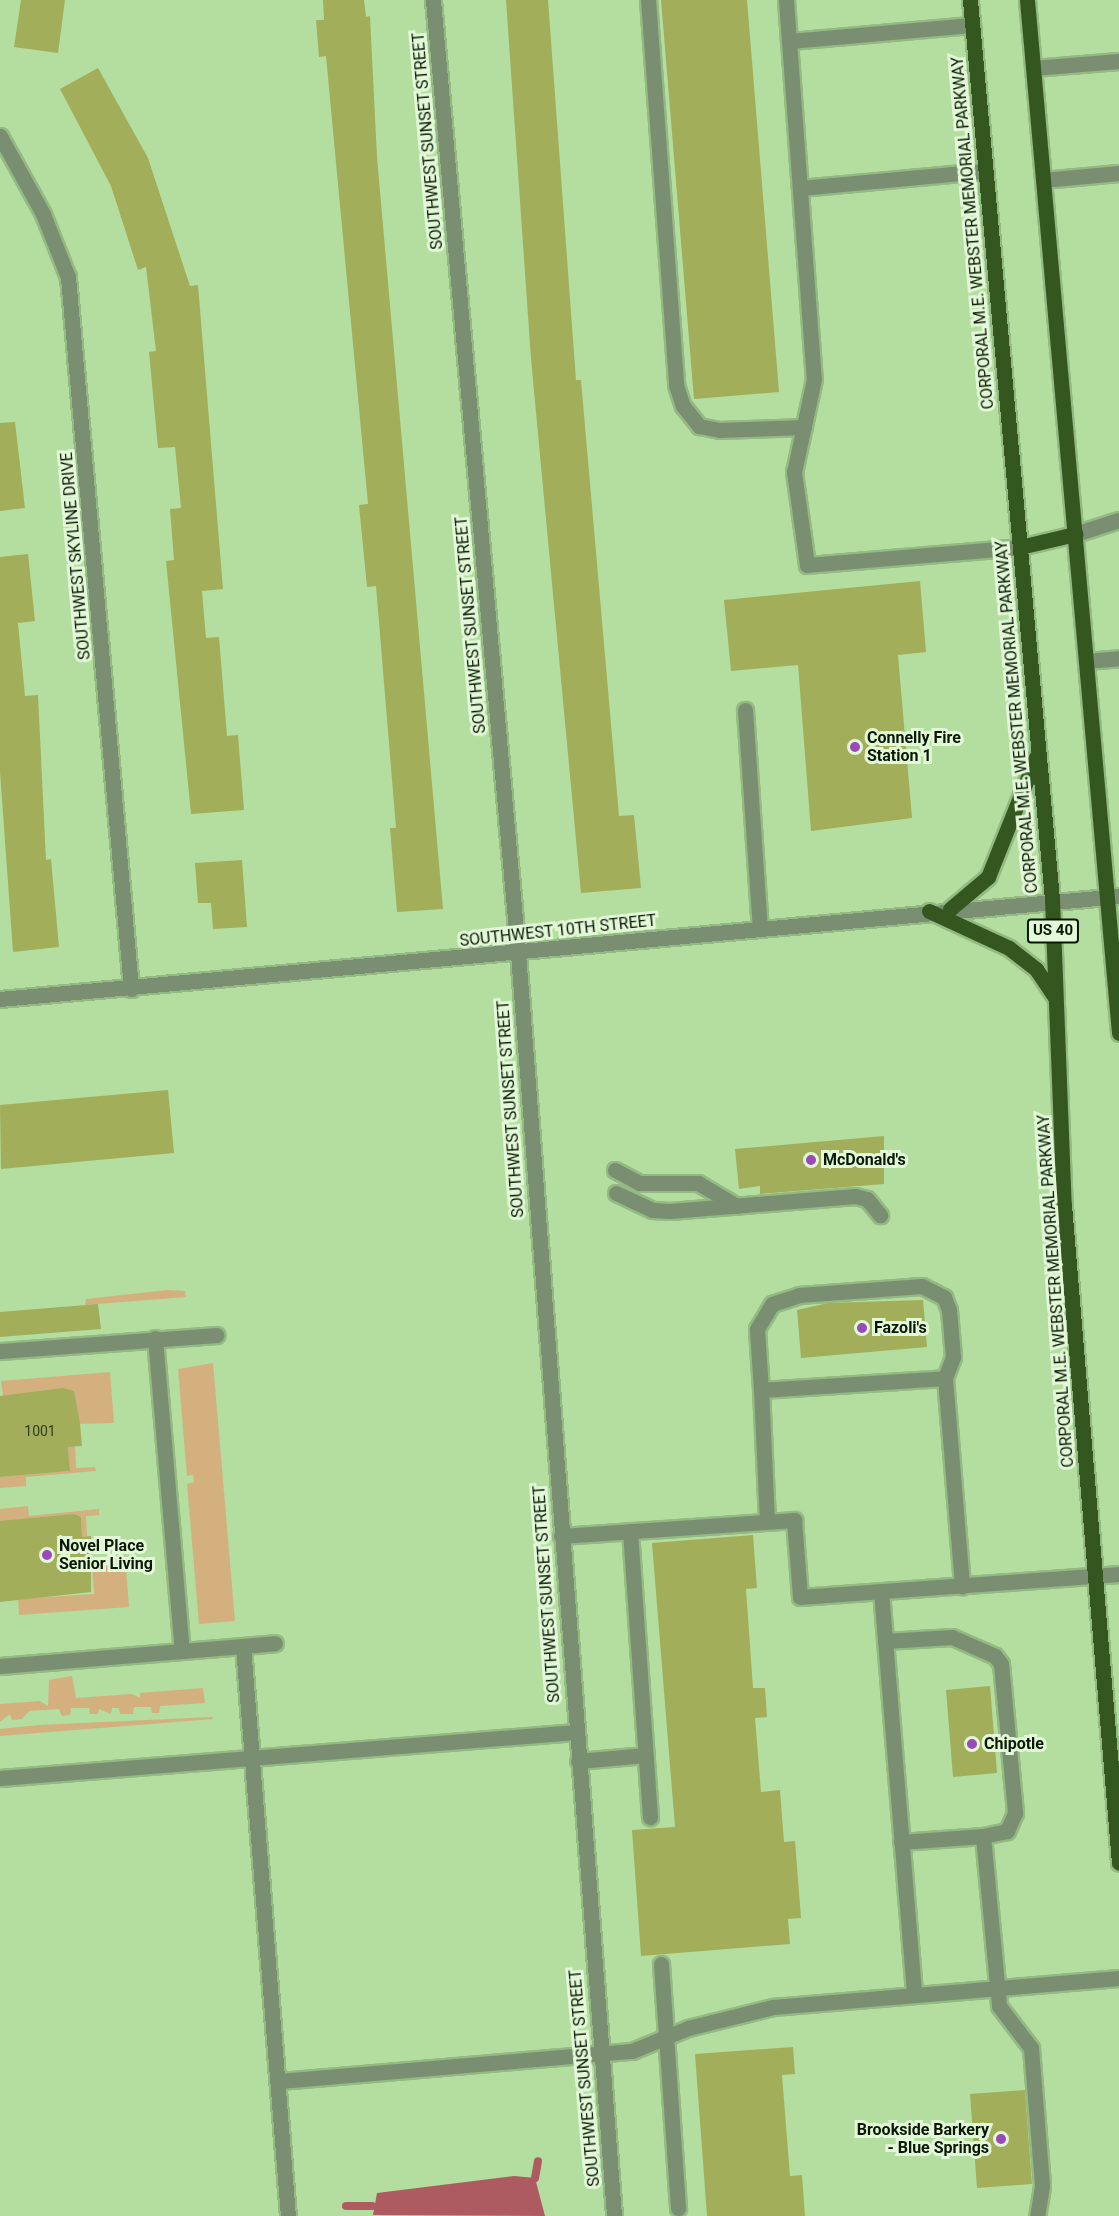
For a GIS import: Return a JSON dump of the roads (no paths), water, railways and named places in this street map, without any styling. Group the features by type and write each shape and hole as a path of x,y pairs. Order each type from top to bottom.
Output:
{"main road":[{"name":"CORPORAL M.E. WEBSTER MEMORIAL PARKWAY","path":"970,0 1052,899 1064,1205 1097,1576 1119,1863"},
{"path":"1027,0 1086,661 1113,896 1119,1025"},
{"path":"1020,547 1075,534"},
{"path":"950,909 988,877 1017,814 1038,748"},
{"path":"929,911 1009,948 1036,969 1056,999"}],"street":[{"name":"SOUTHWEST SUNSET STREET","path":"433,0 518,953 614,2216"},
{"path":"648,0 676,385 683,406 699,426 720,430 804,427"},
{"path":"786,0 814,379 794,472 807,565 1020,547"},
{"path":"789,41 972,25"},
{"path":"1033,68 1119,61"},
{"name":"SOUTHWEST SKYLINE DRIVE","path":"0,136 43,214 68,277 131,989"},
{"path":"800,188 985,171"},
{"path":"1043,180 1119,173"},
{"path":"1075,534 1119,520"},
{"path":"1086,661 1119,658"},
{"path":"745,710 760,928"},
{"name":"SOUTHWEST 10TH STREET","path":"0,999 518,953 1052,899 1113,896"},
{"path":"615,1170 639,1183 698,1183 737,1206"},
{"path":"616,1193 652,1210 737,1206 855,1196 867,1199 880,1215"},
{"path":"767,1521 757,1329 772,1304 799,1295 922,1286 944,1297 949,1310 953,1357 945,1378 962,1586"},
{"path":"0,1351 216,1335"},
{"path":"155,1338 183,1651"},
{"path":"761,1390 945,1378"},
{"path":"561,1536 794,1520 800,1597 1119,1574"},
{"path":"630,1531 650,1817"},
{"path":"881,1592 914,1994"},
{"path":"885,1641 952,1637 994,1656 1001,1664 1015,1813 1007,1831 983,1836 901,1842"},
{"path":"0,1666 275,1643"},
{"path":"243,1646 280,2081 288,2216"},
{"path":"0,1778 576,1732"},
{"path":"578,1761 646,1755"},
{"path":"983,1836 1001,2012 1031,2048 1042,2186 1037,2216"},
{"path":"661,1964 678,2208"},
{"path":"280,2081 632,2051 667,2037 773,2007 997,1986 1119,1978"}],"waterway":[{"path":"535,2178 538,2161"},
{"path":"346,2206 372,2206"}],"place":[{"name":"Connelly Fire Station 1","path":"855,747"},
{"name":"McDonald's","path":"811,1160"},
{"name":"Fazoli's","path":"862,1328"},
{"name":"Novel Place Senior Living","path":"47,1555"},
{"name":"Chipotle","path":"972,1744"},
{"name":"Brookside Barkery - Blue Springs","path":"1001,2139"}]}
